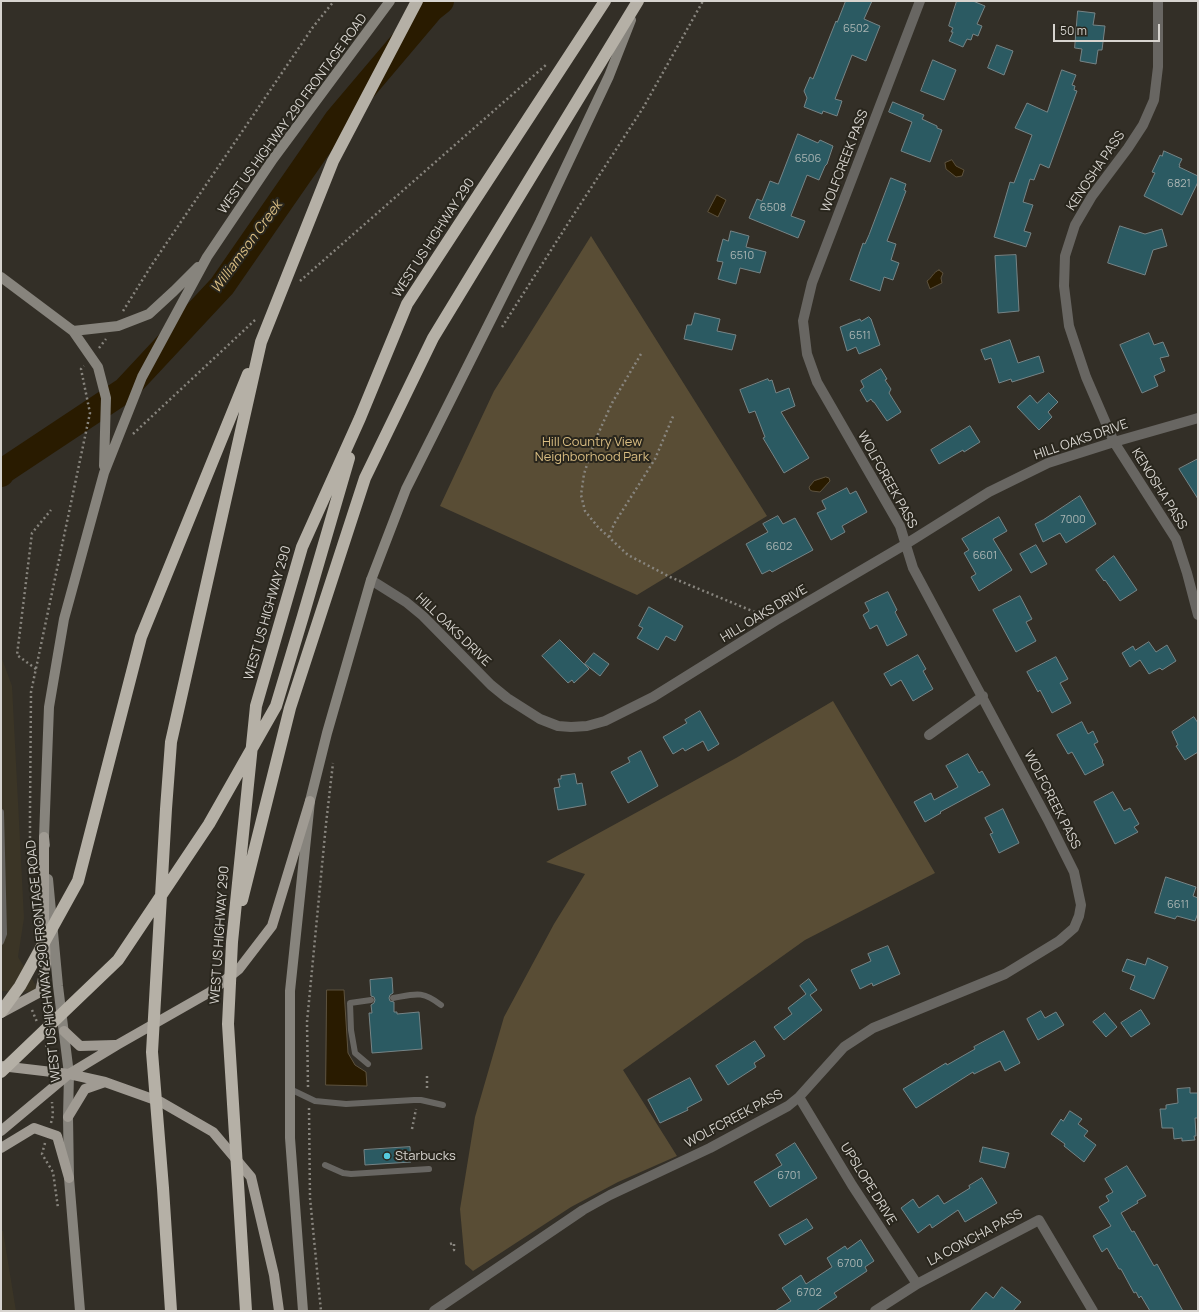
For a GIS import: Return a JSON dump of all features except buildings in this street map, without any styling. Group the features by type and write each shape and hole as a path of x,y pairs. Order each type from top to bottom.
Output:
{"highway":[{"path":"1,1012 20,986 78,881 141,637 333,162 417,1"},
{"name":"WEST US HIGHWAY 290","path":"246,1311 228,1024 232,942 256,706 302,547 360,418 407,304 605,1"},
{"path":"232,942 290,708 365,478 433,338 638,1"},
{"path":"171,1311 152,1052 171,742 261,342"},
{"path":"1,1072 118,960 205,830 276,706 360,418"},
{"path":"163,1188 164,1311"}],"main road":[{"name":"WEST US HIGHWAY 290 FRONTAGE ROAD","path":"80,1311 69,1178 69,1074 58,986 44,837 49,707 64,619 104,473 142,377 207,258 273,159 390,1"},
{"path":"1,1131 69,1074 117,1044 210,992 239,969 272,926 310,800 327,733 371,580 406,489 507,290 543,215 609,76 638,1"},
{"path":"73,331 118,326 148,314 174,291 207,258"},
{"path":"1,277 73,331 98,367 106,398 104,473"},
{"path":"303,1311 290,1138 290,991 310,800"},
{"path":"1,1012 40,992 46,964 44,924 44,837"},
{"path":"64,1031 80,1046 117,1044"},
{"path":"1,1066 69,1074 105,1082 161,1102 213,1132 251,1177 274,1275 279,1311"},
{"path":"68,1117 85,1089 105,1082"},
{"path":"1,1148 34,1128 57,1136 69,1178"}],"street":[{"name":"WOLFCREEK PASS","path":"434,1311 597,1203 638,1181 710,1148 788,1106 799,1097 844,1047 873,1028 1004,974 1059,941 1074,928 1079,916 1080,905 1074,872 983,696 913,568 900,526 817,382 806,354 803,321 812,283 920,1"},
{"name":"KENOSHA PASS","path":"1158,1 1158,68 1154,100 1128,148 1092,196 1075,225 1065,256 1064,286 1069,326 1086,377 1114,442 1176,539 1198,615"},
{"name":"HILL OAKS DRIVE","path":"371,580 406,602 423,616 491,685 507,698 540,719 558,726 571,728 588,726 605,721 659,693 776,621 906,544 989,492 1048,463 1198,418"},
{"path":"929,735 983,696"},
{"name":"UPSLOPE DRIVE","path":"799,1097 852,1185 917,1284"},
{"name":"LA CONCHA PASS","path":"875,1311 917,1284 1039,1220 1093,1311"}],"lane":[{"path":"1,812 4,934 1,942"},
{"path":"393,998 421,993 432,998 441,1005"},
{"path":"368,1064 355,1053 351,1030 350,1003 371,1000"},
{"path":"290,1089 315,1101 338,1104 421,1100 443,1105"},
{"path":"325,1165 343,1174 429,1168"}],"path":[{"path":"297,284 547,64"},
{"path":"130,437 261,315"},
{"path":"641,354 612,403 594,443 584,474 580,495 585,510 598,527 628,555 670,577 776,621"},
{"path":"609,537 614,524 655,459 674,414"},
{"path":"36,669 17,655 32,533 51,510"},
{"path":"427,1076 427,1090"},
{"path":"412,1129 416,1109"},
{"path":"450,1244 454,1243 454,1250 451,1250"}],"shaded area":[{"path":"952,160 956,166 964,170 962,176 956,177 946,169 945,163"},
{"path":"717,195 726,200 718,217 708,212"},
{"path":"939,270 943,273 941,278 942,283 930,289 927,281 935,272"},
{"path":"826,477 829,478 830,481 820,492 810,490 809,487 814,481"},
{"path":"1,656 12,686 24,918 18,957 40,992 1,991"},
{"path":"327,990 344,990 348,1053 355,1065 366,1072 367,1086 326,1085"},
{"path":"1,1231 3,1231 16,1311 1,1311"}],"green space":[{"name":"Hill Country View Neighborhood Park","path":"591,236 767,516 637,595 440,506 494,391"},
{"path":"833,701 935,873 805,940 623,1070 677,1156 618,1182 571,1207 473,1271 465,1264 460,1209 475,1117 504,1017 554,924 585,874 546,862 736,758"}],"waterway":[{"name":"Williamson Creek","path":"1,474 3,471 125,390 222,286 337,120 431,9 441,1"}],"place":[{"name":"Starbucks","path":"387,1156"}]}
